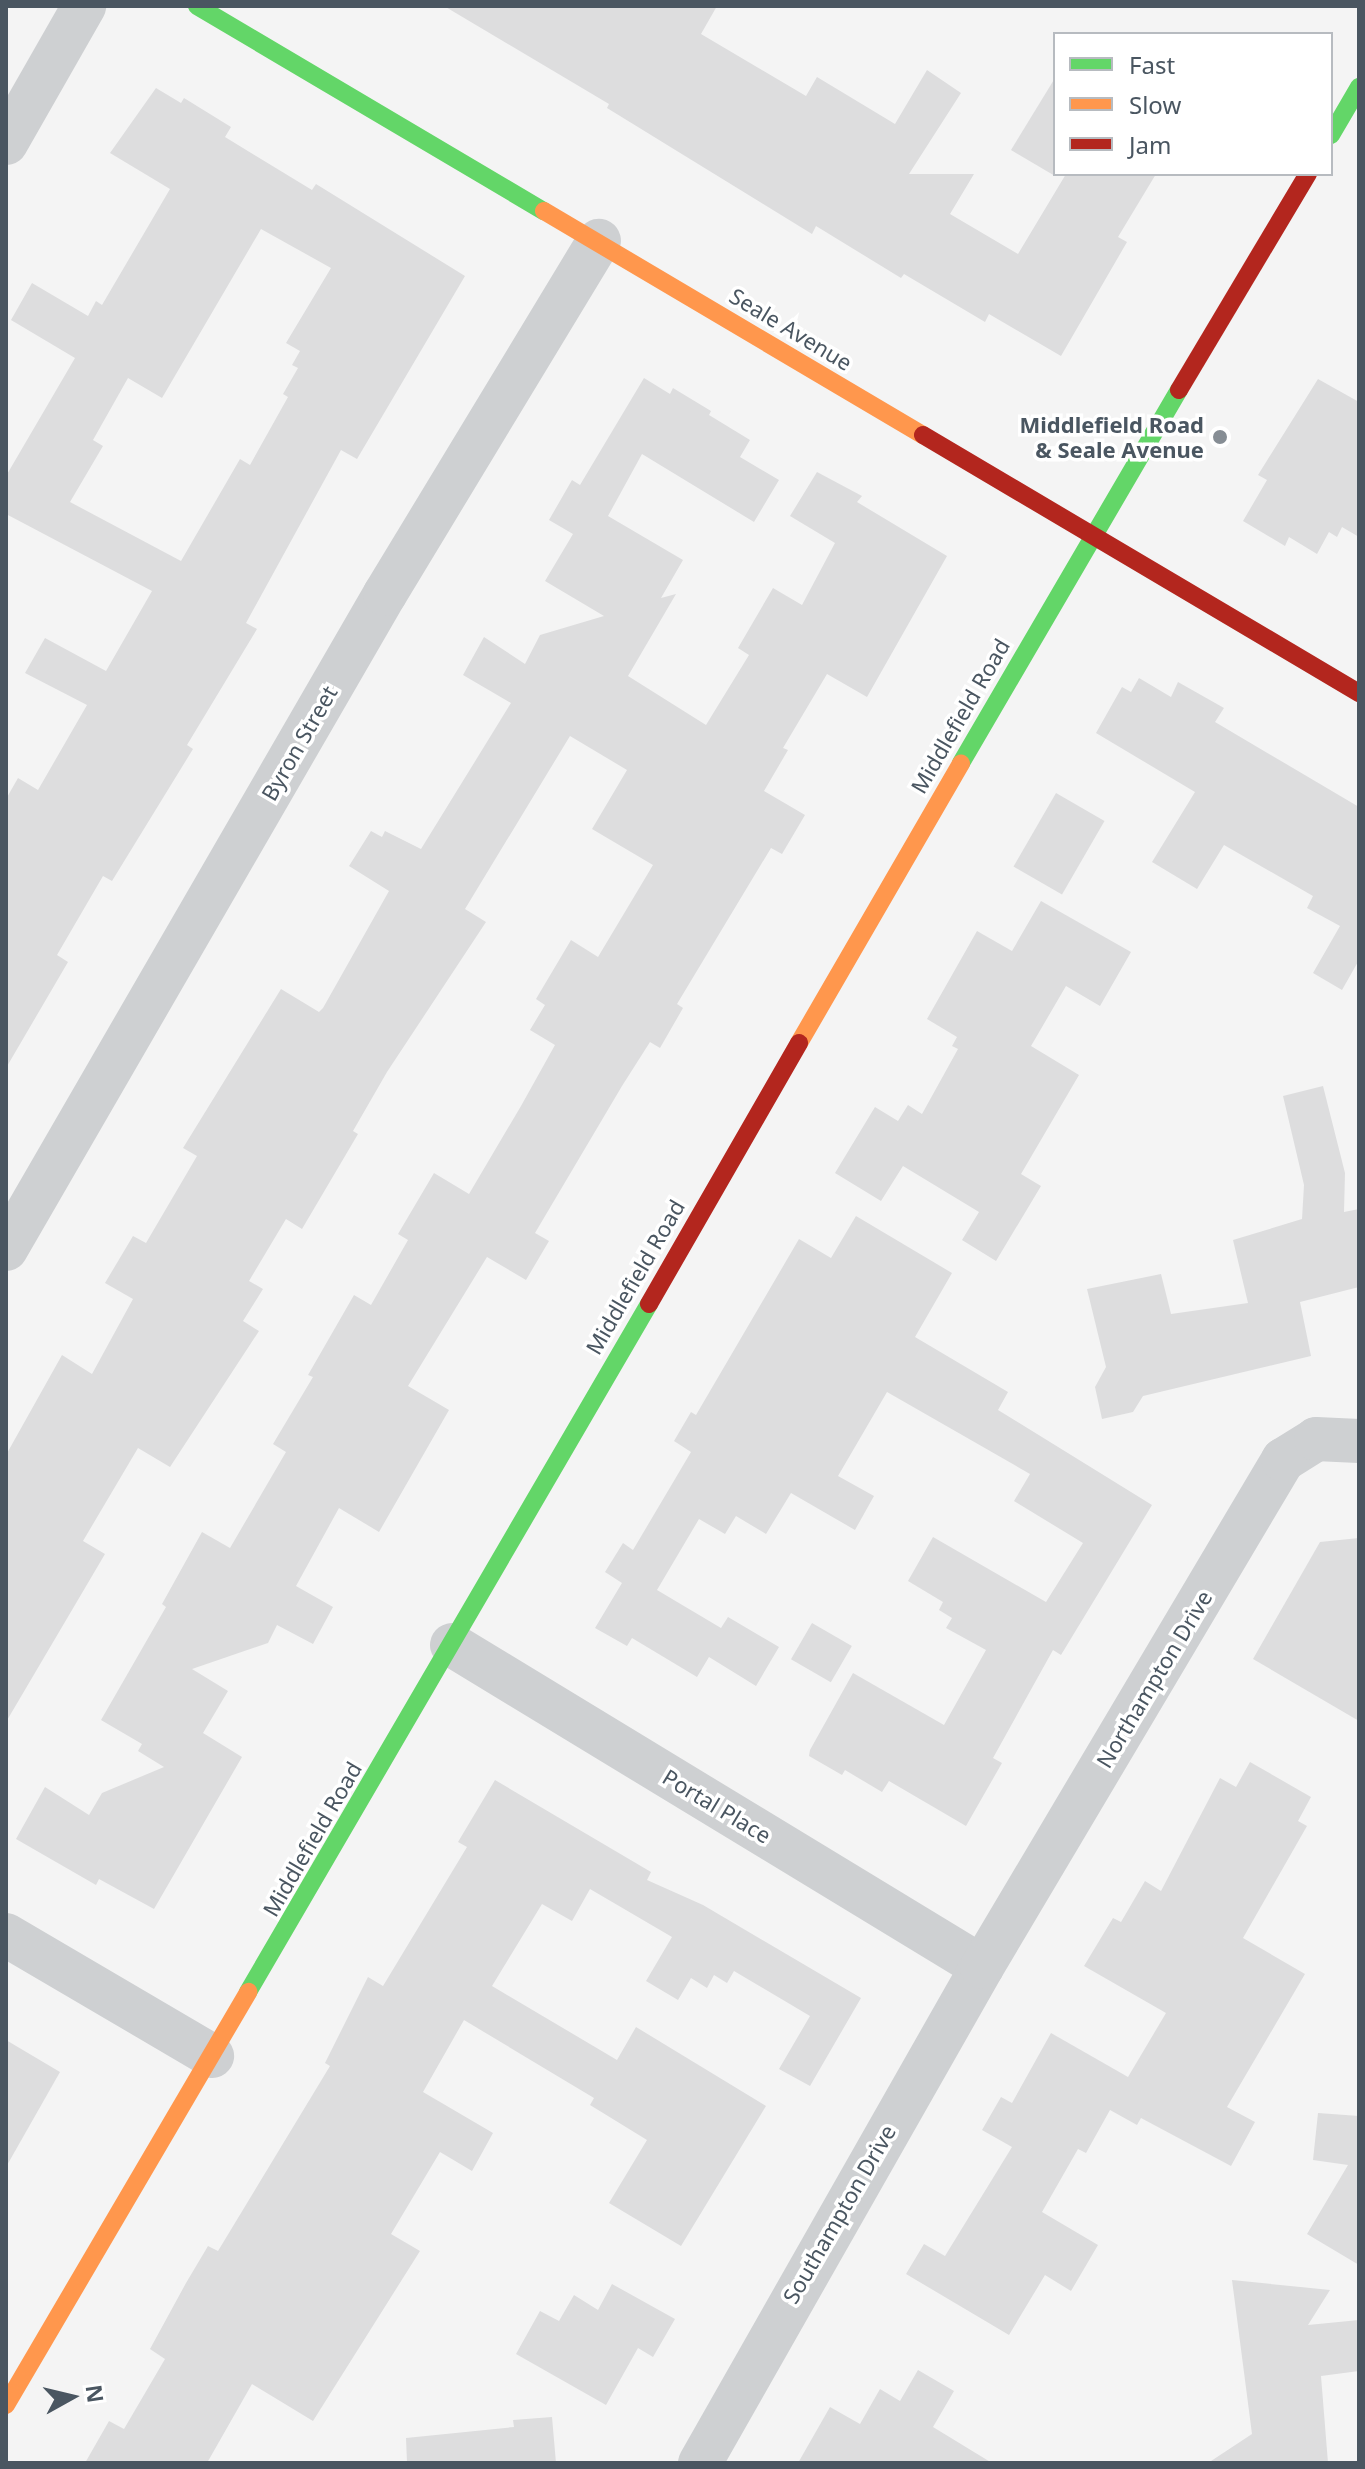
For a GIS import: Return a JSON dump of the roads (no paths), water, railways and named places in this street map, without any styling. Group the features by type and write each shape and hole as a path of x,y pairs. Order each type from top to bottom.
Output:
{"main road":[{"name":"Seale Avenue","path":"197,6 1359,693"},
{"path":"1333,132 1359,87"},
{"name":"Middlefield Road","path":"6,2405 452,1645 1092,535 1307,176"}],"street":[{"path":"6,143 84,6"},
{"name":"Byron Street","path":"6,1249 385,594 599,241"},
{"name":"Northampton Drive","path":"982,1967 1283,1460 1316,1439 1359,1441"},
{"name":"Portal Place","path":"452,1645 982,1967"},
{"path":"6,1935 212,2056"},
{"name":"Southampton Drive","path":"700,2463 982,1967"}],"place":[{"name":"Middlefield Road & Seale Avenue","path":"1220,437"}]}
